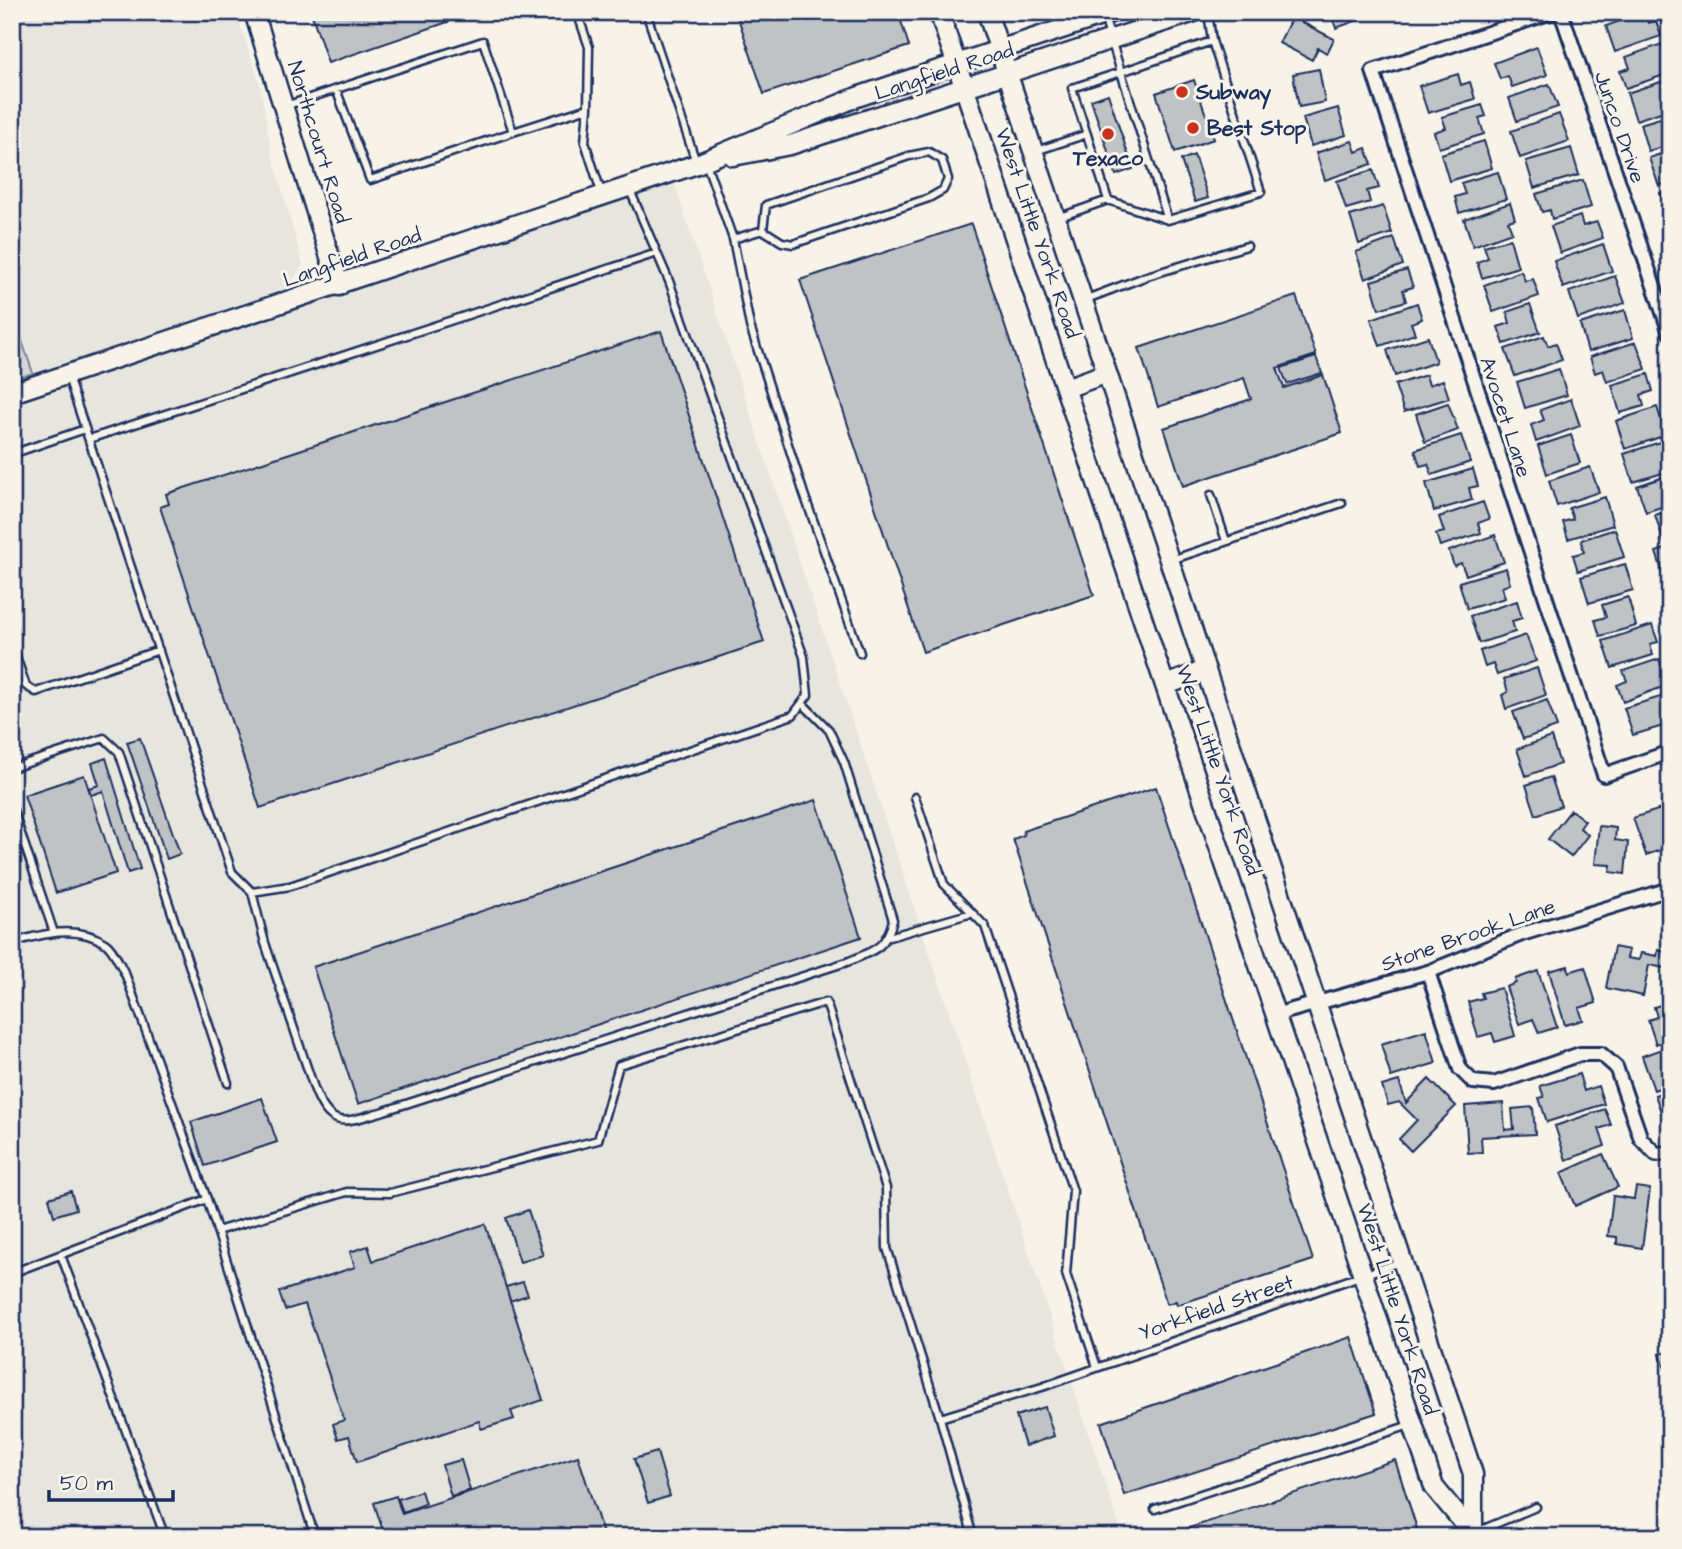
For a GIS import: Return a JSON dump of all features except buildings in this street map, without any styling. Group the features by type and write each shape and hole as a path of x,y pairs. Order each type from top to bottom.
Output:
{"main road":[{"name":"Northcourt Road","path":"254,12 339,286"},
{"name":"West Little York Road","path":"939,12 1278,1014 1434,1487 1473,1535"},
{"name":"West Little York Road","path":"987,12 1473,1474 1473,1535"},
{"name":"Langfield Road","path":"12,393 701,163 783,125 1106,13"},
{"name":"Langfield Road","path":"701,163 790,145 1198,13"},
{"path":"1066,388 1107,373"},
{"path":"1166,685 1206,670"}],"street":[{"name":"Avocet Lane","path":"1552,12 1373,71 1604,775 1670,752"},
{"name":"Junco Drive","path":"1561,12 1670,333"},
{"name":"Stone Brook Lane","path":"1278,1014 1428,972 1522,934 1670,889"},
{"path":"1428,972 1460,1069 1473,1082 1493,1084 1580,1054 1601,1054 1616,1067 1641,1139 1656,1154 1670,1153"}],"lane":[{"path":"577,12 589,47 585,142 602,196"},
{"path":"646,12 701,163 733,239 751,326 804,494 860,653"},
{"path":"1106,13 1110,41 1168,220"},
{"path":"1055,218 1108,200 1168,220 1261,192 1212,41 1198,13"},
{"path":"284,106 483,41 513,132"},
{"path":"1108,200 1072,88 1212,41"},
{"path":"337,89 370,180 587,108"},
{"path":"1033,152 1087,134"},
{"path":"733,239 762,230 782,242 793,244 929,198 943,190 948,179 942,160 929,152 909,156 766,205 762,230"},
{"path":"252,892 290,886 793,715 808,695 804,657 657,253 629,187"},
{"path":"1083,301 1147,276 1247,246"},
{"path":"89,439 657,253"},
{"path":"68,375 233,872 252,892 265,943 323,1111 334,1120 346,1122 847,962 878,949 889,937 893,920 844,762 829,730 802,703"},
{"path":"12,454 85,429"},
{"path":"1211,495 1226,541"},
{"path":"1169,560 1342,503"},
{"path":"12,645 26,686 36,692 159,650"},
{"path":"12,768 104,738 119,752 228,1083"},
{"path":"915,797 944,884 985,926 1073,1191 1066,1274 1097,1367"},
{"path":"12,807 54,933"},
{"path":"889,937 972,913"},
{"path":"12,943 54,933 76,932 107,943 120,965 207,1199 315,1537"},
{"path":"217,1231 347,1192 390,1193 598,1140 618,1065 826,1002 886,1188 887,1248 940,1418 973,1537"},
{"path":"12,1273 207,1199"},
{"path":"61,1255 165,1537"},
{"name":"Yorkfield Street","path":"940,1418 1042,1387 1402,1261"},
{"path":"1156,1509 1412,1424"},
{"path":"1473,1535 1536,1507"}],"shaded area":[{"path":"12,12 236,12 260,85 271,150 303,265 285,292 33,373 12,312"},
{"path":"673,180 1123,1537 12,1537 12,402"},
{"path":"12,312 33,373 12,380"}],"place":[{"name":"Subway","path":"1182,92"},
{"name":"Best Stop","path":"1193,128"},
{"name":"Texaco","path":"1108,134"}]}
